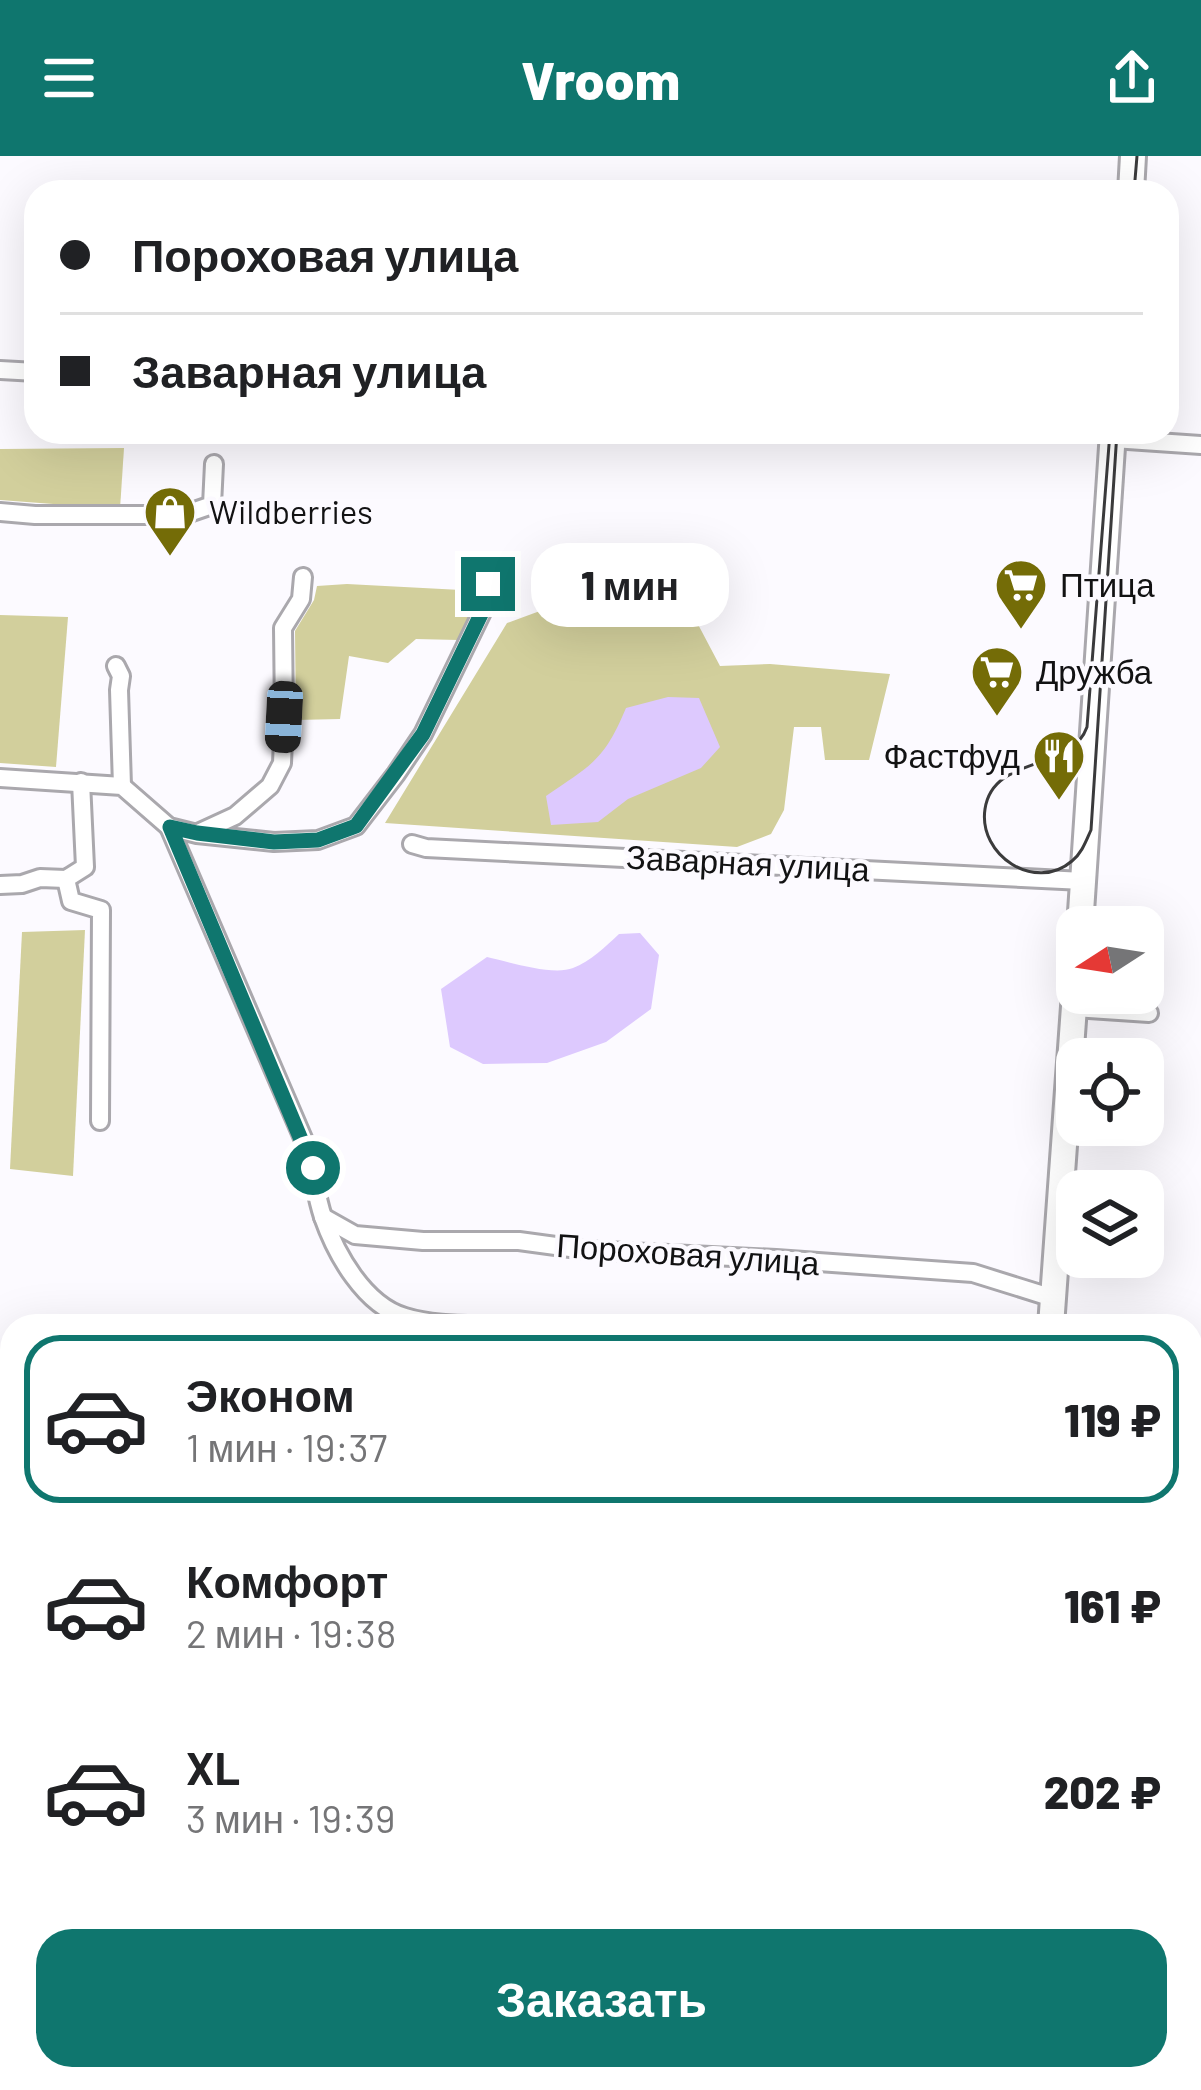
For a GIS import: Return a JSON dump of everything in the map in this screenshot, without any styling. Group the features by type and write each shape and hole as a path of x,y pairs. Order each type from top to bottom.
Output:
{"main road":[{"path":"1081,906 1112,444"},
{"path":"1052,1314 1074,1014"}],"street":[{"path":"0,512 183,515 212,505 214,464"},
{"path":"197,833 235,816 270,786 282,763 283,628 301,599 303,577"},
{"path":"170,827 274,842 318,840 356,826 423,734 485,606 488,584"},
{"path":"116,666 121,676 122,786"},
{"path":"0,778 122,786 170,827 304,1143 323,1217 337,1250 379,1305 398,1314"},
{"path":"0,885 66,878 85,867 81,782"},
{"name":"Заварная улица","path":"412,844 1083,881"},
{"path":"66,878 71,901 100,910 100,1120"},
{"name":"Пороховая улица","path":"323,1217 355,1235 423,1241 519,1241 585,1250 973,1273 1053,1298"}],"shaded area":[{"path":"124,448 120,509 0,500 0,449"},
{"path":"317,586 480,591 458,640 416,639 388,663 349,656 340,719 296,720 295,631"},
{"path":"567,601 619,601 692,613 720,666 770,664 890,674 869,760 825,760 821,727 794,727 784,810 771,834 737,847 385,823 507,623"},
{"path":"0,615 68,617 56,767 0,763"},
{"path":"668,697 699,698 720,747 701,768 628,799 598,822 551,825 546,796 595,760 626,708"},
{"path":"85,930 73,1176 10,1169 22,932"},
{"path":"640,933 659,955 651,1009 606,1042 547,1063 483,1064 450,1047 441,989 487,957 564,970 586,962 619,934"}],"tram line":[{"path":"1135,180 1137,156"},
{"path":"1109,444 1087,727 1065,751 1002,779 985,809 990,841 1026,871 1057,870 1072,861 1091,830 1116,444"}],"place":[{"name":"Wildberries","path":"170,558"},
{"name":"Птица","path":"1021,631"},
{"name":"Дружба","path":"997,718"},
{"name":"Фастфуд","path":"1059,802"}],"route":[{"path":"313,1168 170,827 274,842 318,840 356,826 423,734 485,606 488,584"}]}
